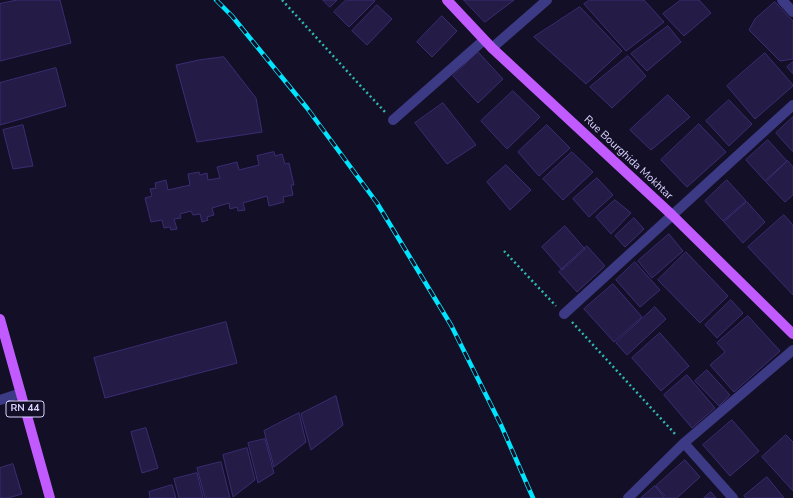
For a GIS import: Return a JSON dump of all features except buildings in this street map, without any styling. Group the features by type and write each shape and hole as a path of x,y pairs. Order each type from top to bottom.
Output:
{"main road":[{"name":"Rue Bourghida Mokhtar","path":"447,0 492,48 672,215 793,334"},
{"name":"RN 44","path":"0,319 50,498"}],"street":[{"path":"492,48 547,0"},
{"path":"782,0 793,12"},
{"path":"393,120 484,40"},
{"path":"564,314 793,105"},
{"path":"628,498 684,443 793,350"},
{"path":"0,400 21,393"},
{"path":"684,443 733,498"}],"path":[{"path":"282,0 393,120"},
{"path":"504,251 684,443"}],"railway":[{"path":"216,0 232,16 307,108 377,203 451,325 501,425 533,498"}]}
